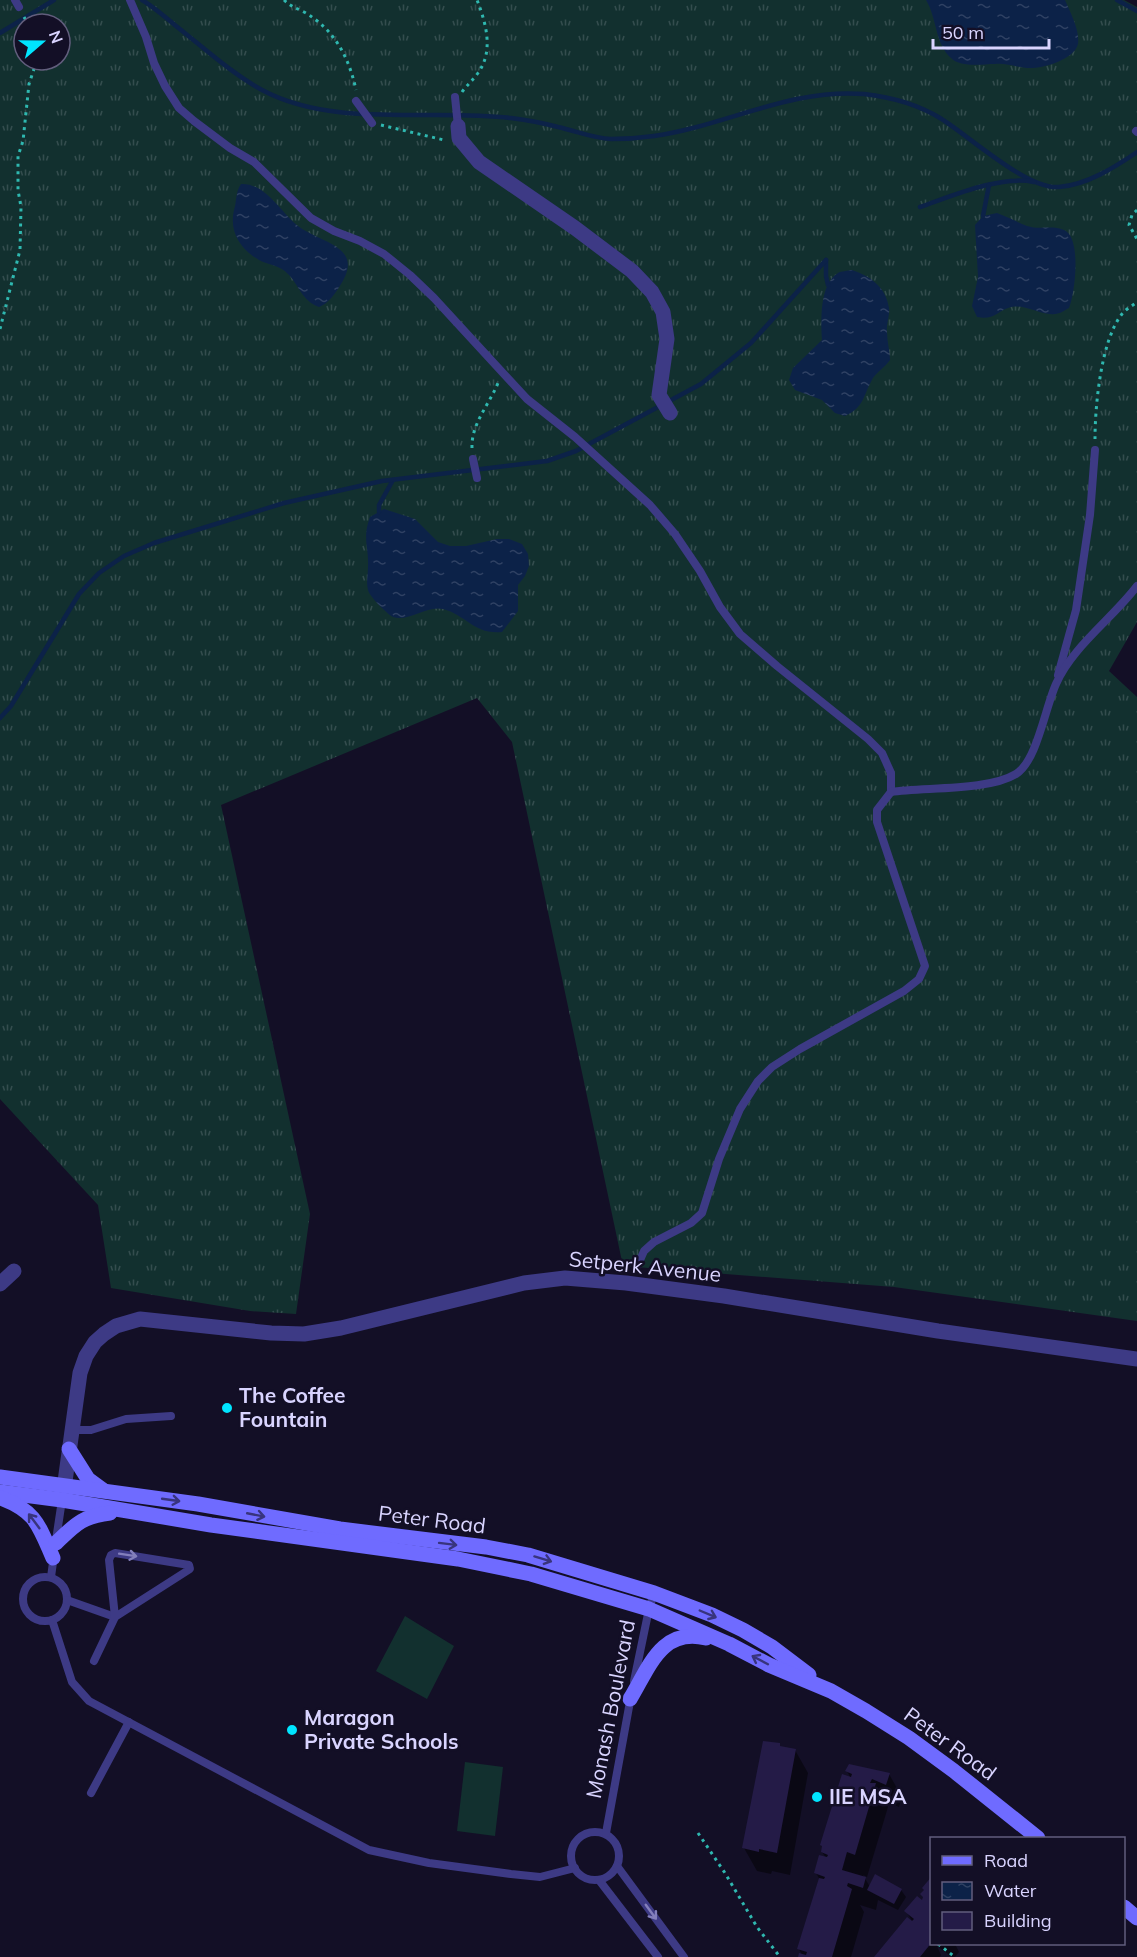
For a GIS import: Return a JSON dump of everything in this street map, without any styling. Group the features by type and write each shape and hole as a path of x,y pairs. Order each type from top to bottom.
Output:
{"main road":[{"path":"69,1449 88,1479 103,1490"},
{"name":"Peter Road","path":"0,1477 122,1511 458,1559 531,1574 649,1608 729,1644 769,1665 831,1691"},
{"name":"Peter Road","path":"0,1492 63,1493 103,1490 340,1529 486,1547 528,1555 654,1593 743,1630 772,1647 831,1691 909,1738 1036,1837"},
{"path":"0,1498 17,1504 30,1514 55,1550 82,1519 122,1511"},
{"path":"630,1699 657,1653 665,1645 678,1638 692,1635 729,1644"},
{"path":"1125,1908 1137,1918"}],"street":[{"path":"458,126 459,138 479,162 632,271 652,292 663,312 667,339 659,395 670,413"},
{"path":"0,1284 14,1271"},
{"name":"Setperk Avenue","path":"72,1430 80,1373 86,1356 95,1342 116,1326 140,1319 158,1319 271,1333 321,1332 524,1283 566,1278 626,1283 724,1296 1137,1359"},
{"path":"63,1493 72,1430"}],"lane":[{"path":"130,0 154,63 179,108 230,148 254,162 311,218 384,254 434,298 527,399 578,439 650,505 675,534 700,571 720,607 741,634 868,739 882,753 891,773 891,792 877,810 877,822 924,966 919,979 904,991 772,1066 758,1081 740,1109 719,1159 702,1213 691,1223 654,1242 644,1251 637,1267"},
{"path":"455,101 458,126"},
{"path":"357,102 372,123"},
{"path":"891,792 986,784 1014,776 1025,768 1036,746 1076,610 1090,515 1095,450"},
{"path":"473,455 477,478"},
{"path":"1056,682 1073,658 1137,586"},
{"path":"72,1430 91,1430 126,1419 171,1416"},
{"path":"51,1578 63,1493"},
{"path":"94,1661 115,1617 109,1560 111,1555 115,1553 191,1567 115,1617"},
{"path":"44,1577 51,1578 63,1586 67,1600 62,1614 52,1620 35,1619 29,1615 23,1602 23,1595 30,1582 44,1577"},
{"name":"Monash Boulevard","path":"606,1833 630,1699 654,1593"},
{"path":"67,1600 115,1617"},
{"path":"52,1620 72,1682 89,1701 369,1850 429,1863 511,1874 540,1876 574,1868"},
{"path":"91,1793 129,1722"},
{"path":"591,1832 606,1833 616,1842 619,1849 617,1866 610,1875 600,1880 585,1878 574,1868 571,1853 577,1839 591,1832"},
{"path":"617,1866 684,1957"},
{"path":"600,1880 658,1957"}],"path":[{"path":"284,0 291,7 304,12 328,30 337,42 352,73 357,102"},
{"path":"455,101 479,73 487,55 488,39 484,18 477,0"},
{"path":"0,329 20,250 21,207 18,190 18,156 23,141 29,84 33,72"},
{"path":"372,123 404,132 441,138 448,142"},
{"path":"1137,210 1132,215 1129,225 1137,239"},
{"path":"1095,450 1095,420 1102,365 1109,341 1122,313 1137,302"},
{"path":"473,455 472,441 476,424 503,373"},
{"path":"698,1833 757,1927 780,1957"},
{"path":"939,1945 955,1957"}],"green space":[{"path":"0,0 1124,0 1137,7 1137,622 1109,671 1137,697 1137,1321 894,1287 623,1266 512,742 477,698 221,805 310,1214 296,1314 250,1311 111,1288 98,1205 0,1099"},
{"path":"405,1616 454,1646 427,1699 376,1671"},
{"path":"465,1762 503,1767 495,1836 457,1831"}],"water":[{"path":"926,0 1065,0 1076,27 1078,44 1075,50 1064,59 1041,67 960,63 951,58 942,46"},
{"path":"241,184 250,185 266,193 298,226 344,253 348,261 347,271 332,298 326,303 319,307 313,304 285,271 252,256 241,245 235,233 233,218"},
{"path":"997,213 1027,226 1060,229 1070,235 1076,266 1069,308 1059,313 1049,314 1014,307 991,317 977,317 972,306 978,277 975,225 983,216"},
{"path":"852,270 876,283 887,301 890,360 873,378 860,405 845,416 835,413 822,400 795,390 789,380 793,368 822,340 822,304 827,286 838,273"},
{"path":"384,509 415,519 438,542 450,546 466,546 497,539 509,539 522,544 528,554 529,566 518,585 518,611 502,632 485,631 443,609 431,609 399,618 393,617 379,605 367,587 366,537 370,517"}],"building":[{"path":"763,1741 780,1743 780,1746 796,1749 777,1853 742,1848"},
{"path":"849,1764 890,1773 886,1785 872,1779 870,1783 876,1783 855,1855 847,1852 842,1870 866,1877 863,1888 848,1883 847,1886 852,1889 832,1957 798,1957 799,1953 806,1955 807,1952 797,1949 819,1878 824,1879 825,1877 814,1873 819,1855 827,1857 828,1855 821,1852 822,1846 820,1845 842,1774 851,1777 852,1774 845,1771"},
{"path":"875,1874 902,1889 894,1904 867,1890"},
{"path":"930,1878 930,1944 920,1957 874,1957 907,1917 912,1921 914,1919 904,1911 917,1896 922,1900 923,1897 920,1894 924,1890 922,1888"}],"waterway":[{"path":"0,33 54,0"},
{"path":"142,0 229,68 262,90 290,102 320,109 384,115 511,118 547,124 598,137 621,139 680,131 810,97 864,94 903,102 931,113 1015,171 1046,186 1059,187 1080,183 1110,169 1137,152"},
{"path":"1117,0 1137,11"},
{"path":"920,207 991,184 1006,181 1034,182"},
{"path":"983,216 989,185"},
{"path":"826,260 828,285"},
{"path":"0,718 11,706 79,594 99,573 124,556 154,543 284,503 382,481 547,461 576,451 701,384 751,343 826,260"},
{"path":"379,512 379,505 393,480"}],"place":[{"name":"The Coffee Fountain","path":"227,1408"},
{"name":"Maragon Private Schools","path":"292,1730"},
{"name":"IIE MSA","path":"817,1797"}]}
